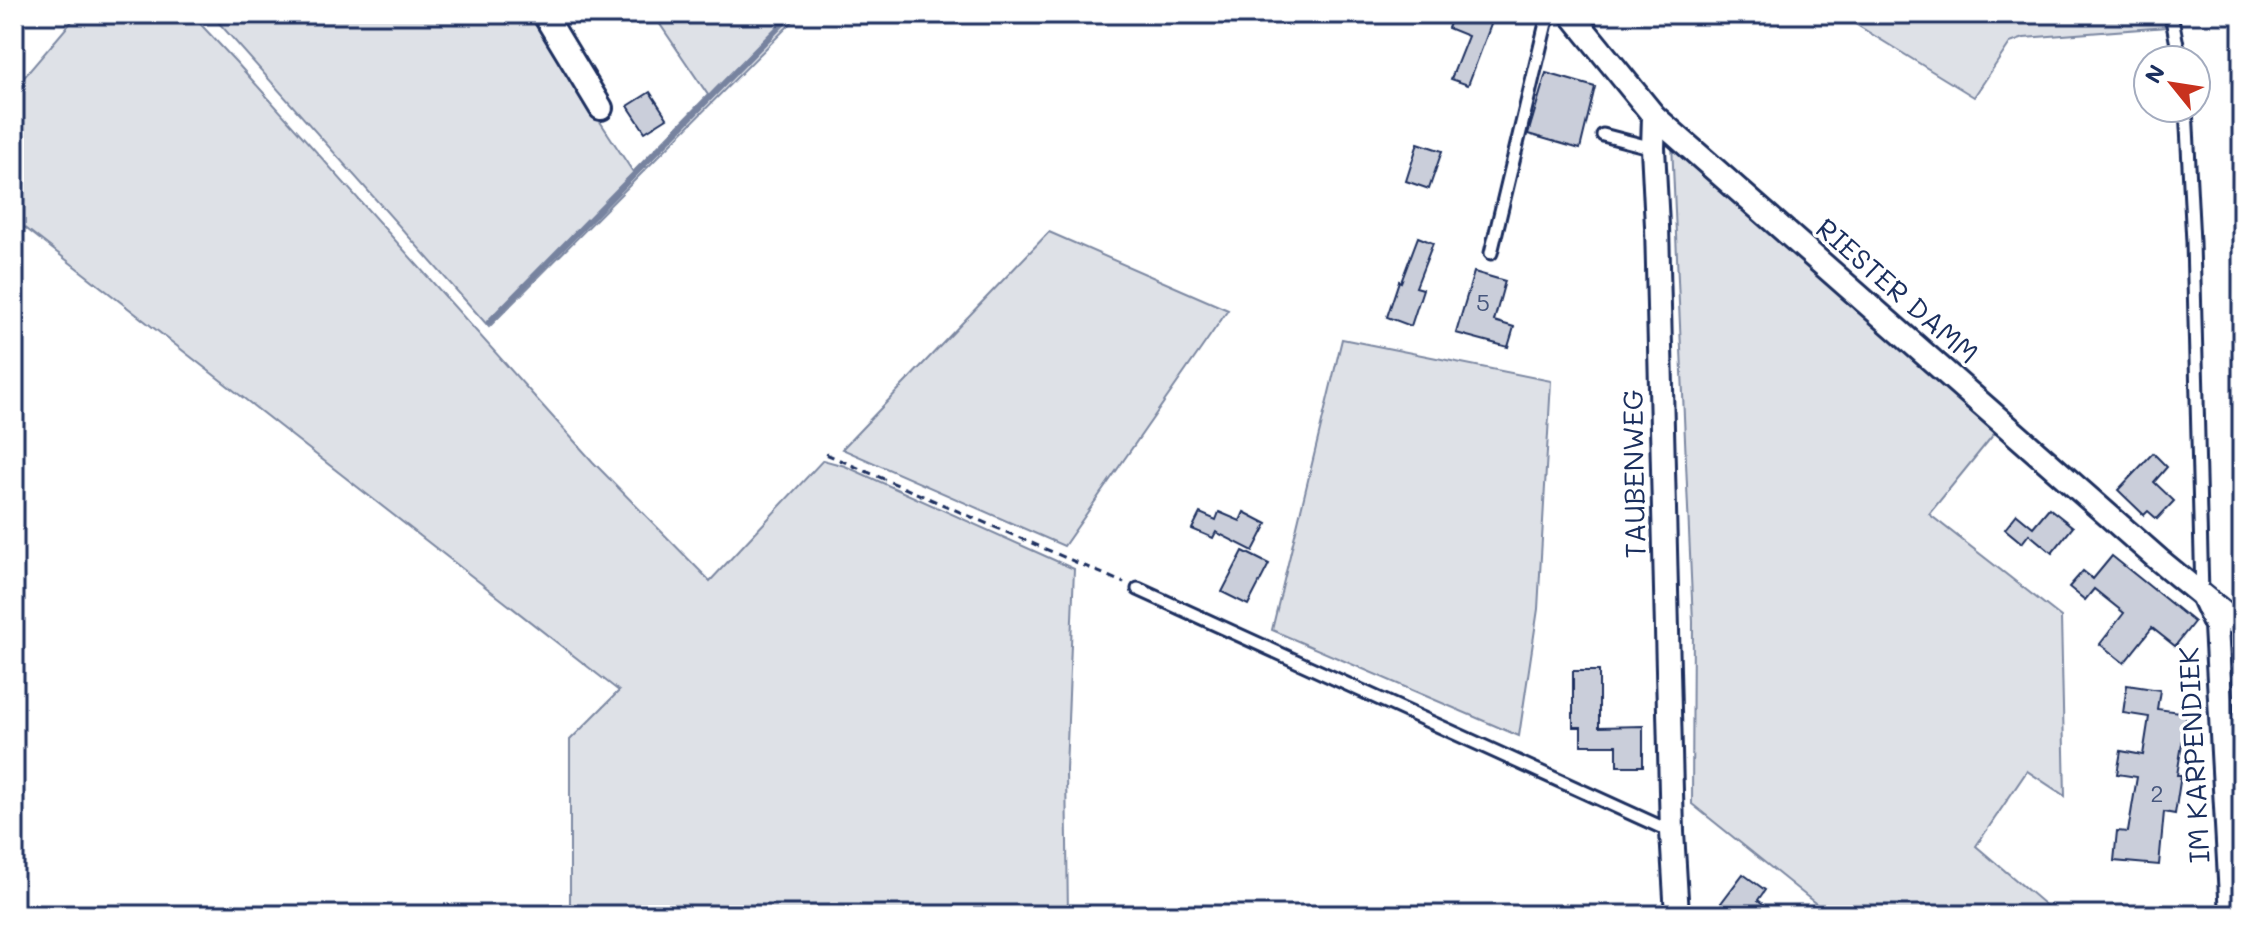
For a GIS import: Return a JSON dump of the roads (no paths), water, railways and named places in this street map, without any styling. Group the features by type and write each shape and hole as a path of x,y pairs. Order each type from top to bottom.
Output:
{"street":[{"path":"544,14 601,108"},
{"name":"RIESTER DAMM","path":"1571,14 1654,116 2242,628"},
{"name":"TAUBENWEG","path":"1654,116 1672,832 1677,915"},
{"name":"IM KARPENDIEK","path":"2202,595 2216,626 2232,915"}],"lane":[{"path":"1491,253 1543,34 1553,14"},
{"path":"2171,14 2177,44"},
{"path":"2187,124 2202,595"},
{"path":"1603,135 1653,148"},
{"path":"1138,589 1672,832"}],"waterway":[{"path":"489,322 792,14"}]}
